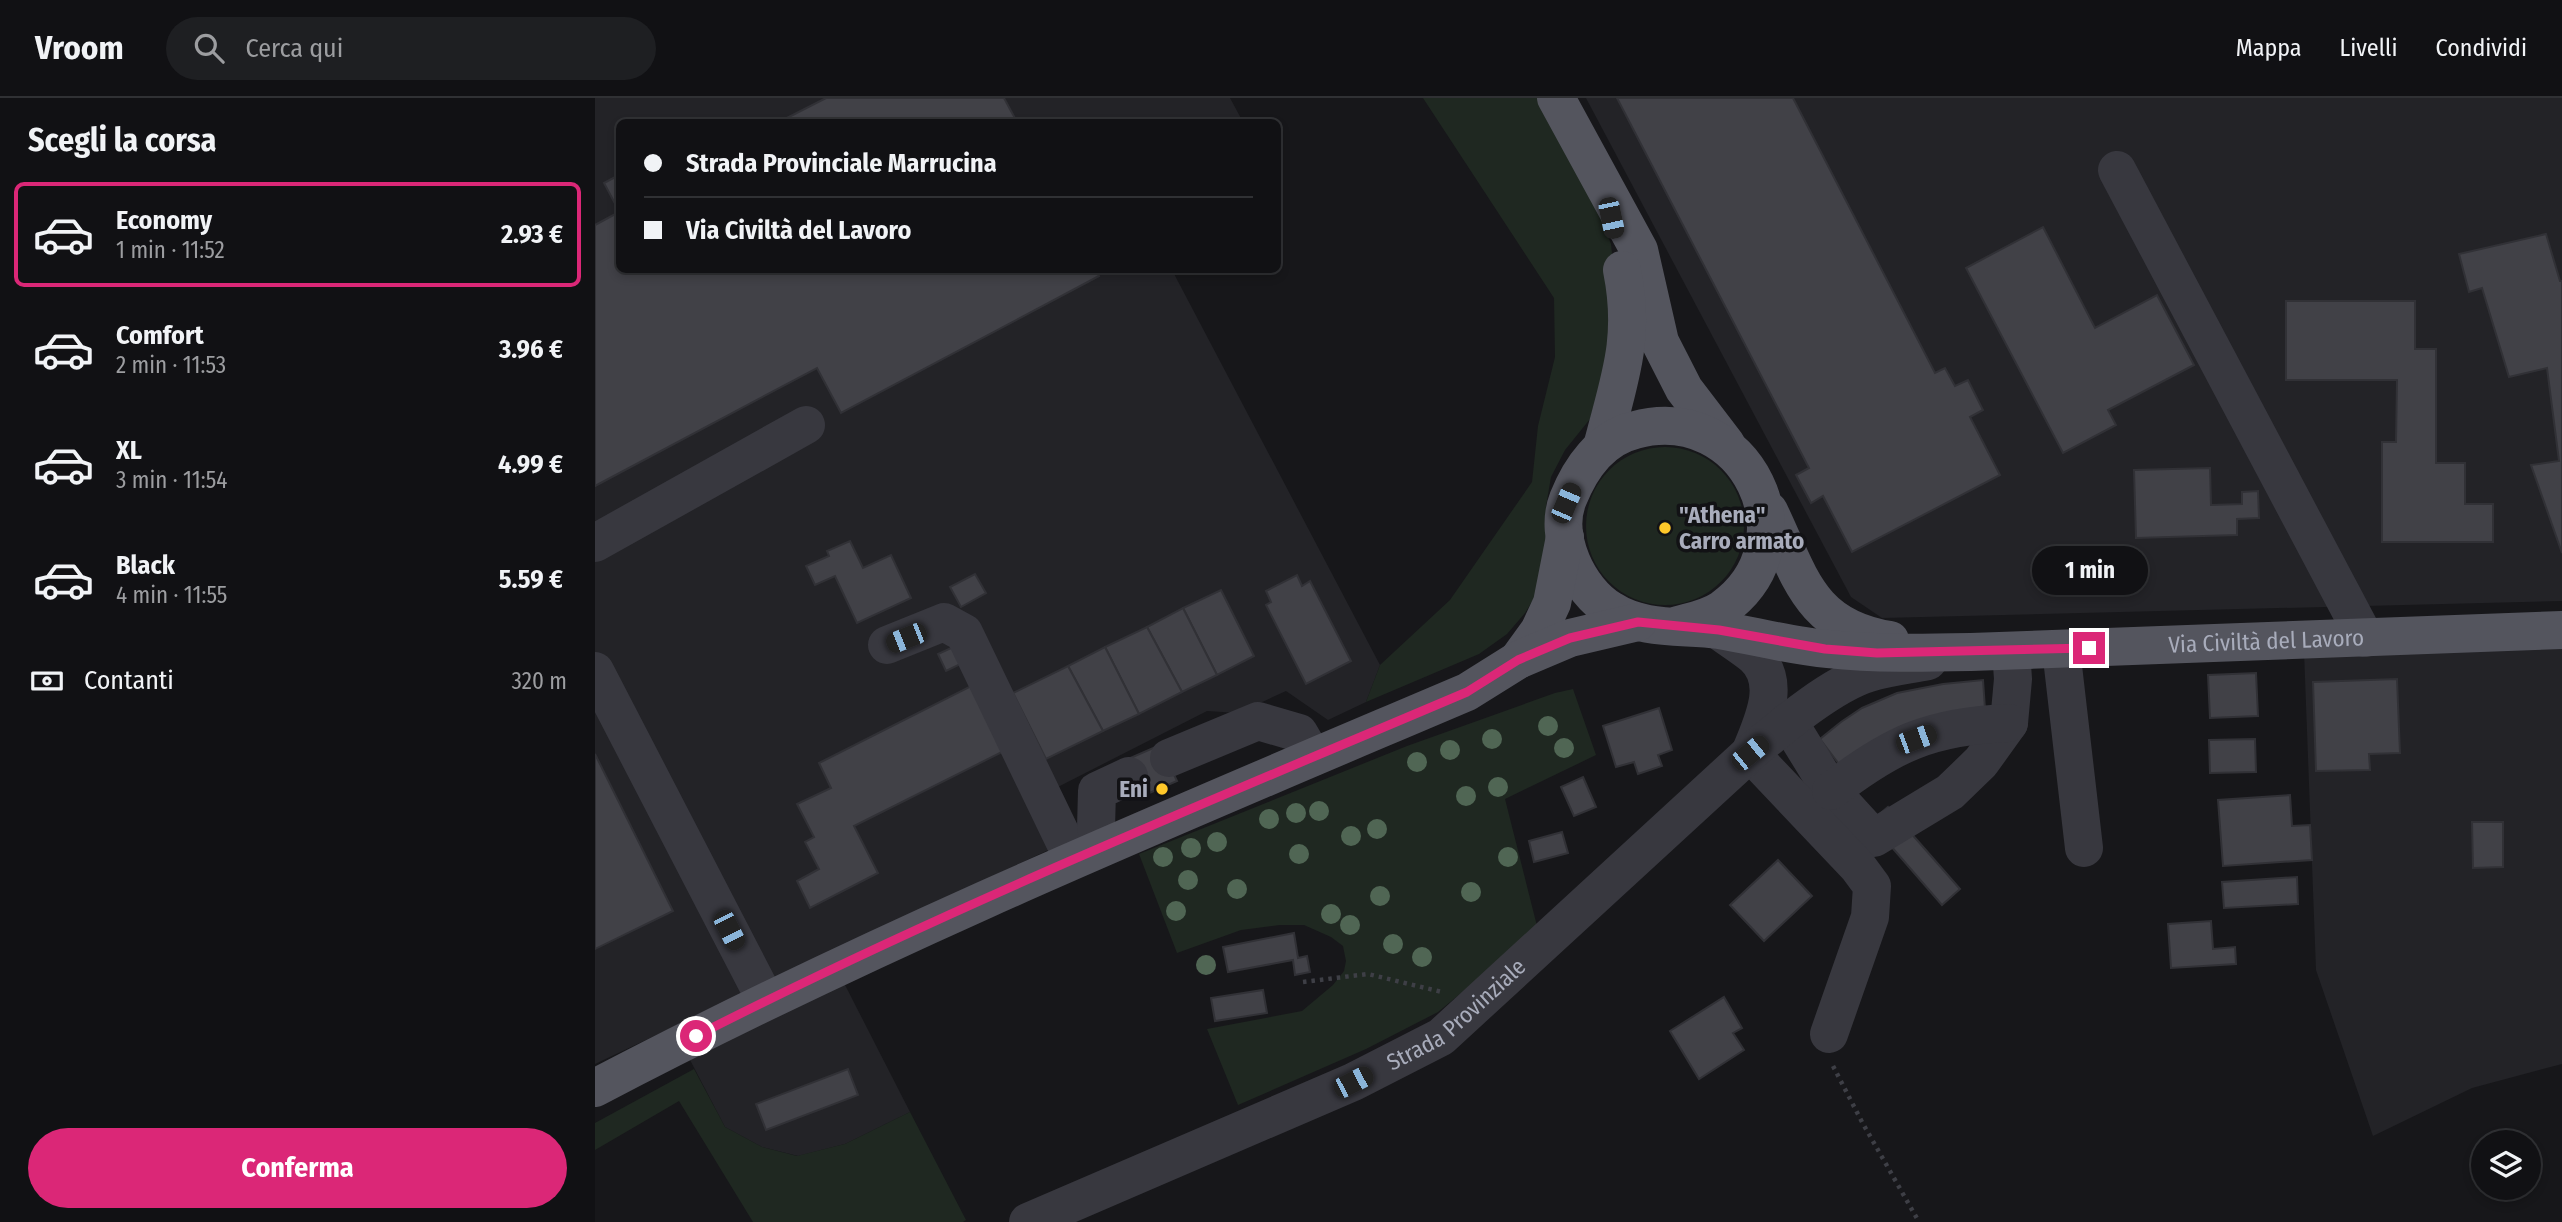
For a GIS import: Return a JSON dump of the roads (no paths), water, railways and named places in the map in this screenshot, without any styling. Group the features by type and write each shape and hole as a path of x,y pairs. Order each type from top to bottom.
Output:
{"main road":[{"path":"1556,98 1639,250 1660,342 1684,389 1747,467 1807,593 1843,626 1864,636 1971,652"},
{"path":"1602,447 1627,351 1628,314 1606,192"},
{"path":"1518,660 1539,631 1552,603 1565,537 1566,503 1580,472 1602,447 1633,430 1666,425 1700,431 1730,449"},
{"path":"1678,625 1721,610 1743,590 1751,577 1766,535 1766,519 1759,489"},
{"path":"1565,537 1573,566 1588,591 1611,610 1638,622 1719,630 1825,649 1877,653 1971,652"},
{"path":"595,1088 766,1001 1088,852 1467,692 1518,660 1570,638 1638,622"},
{"name":"Via Civiltà del Lavoro","path":"1971,652 2562,629"}],"street":[{"path":"2117,170 2365,638"},
{"path":"595,543 806,425"},
{"path":"1789,721 1818,674 1825,649 1824,637 1807,593"},
{"path":"887,645 944,622 964,633 1088,852"},
{"path":"1719,630 1755,657 1769,681 1765,716 1750,753 1858,867 1872,886 1870,917 1829,1034"},
{"path":"2061,649 2084,848"},
{"path":"1789,721 1831,791 1874,838 1950,792 1981,762 2008,723 2013,678 2011,651"},
{"path":"1789,721 1867,673 1971,652"},
{"path":"595,671 766,1001"},
{"path":"1169,758 1258,721 1299,733 1313,757"},
{"name":"Strada Provinziale","path":"1028,1222 1353,1082 1441,1037 1750,753 1789,721"},
{"path":"1831,791 1866,764 1898,746 1971,724 2008,723"},
{"path":"1088,852 1096,828 1097,791 1129,776"}],"place":[{"name":"\"Athena\" Carro armato","path":"1665,528"},
{"name":"Eni","path":"1162,789"}]}
